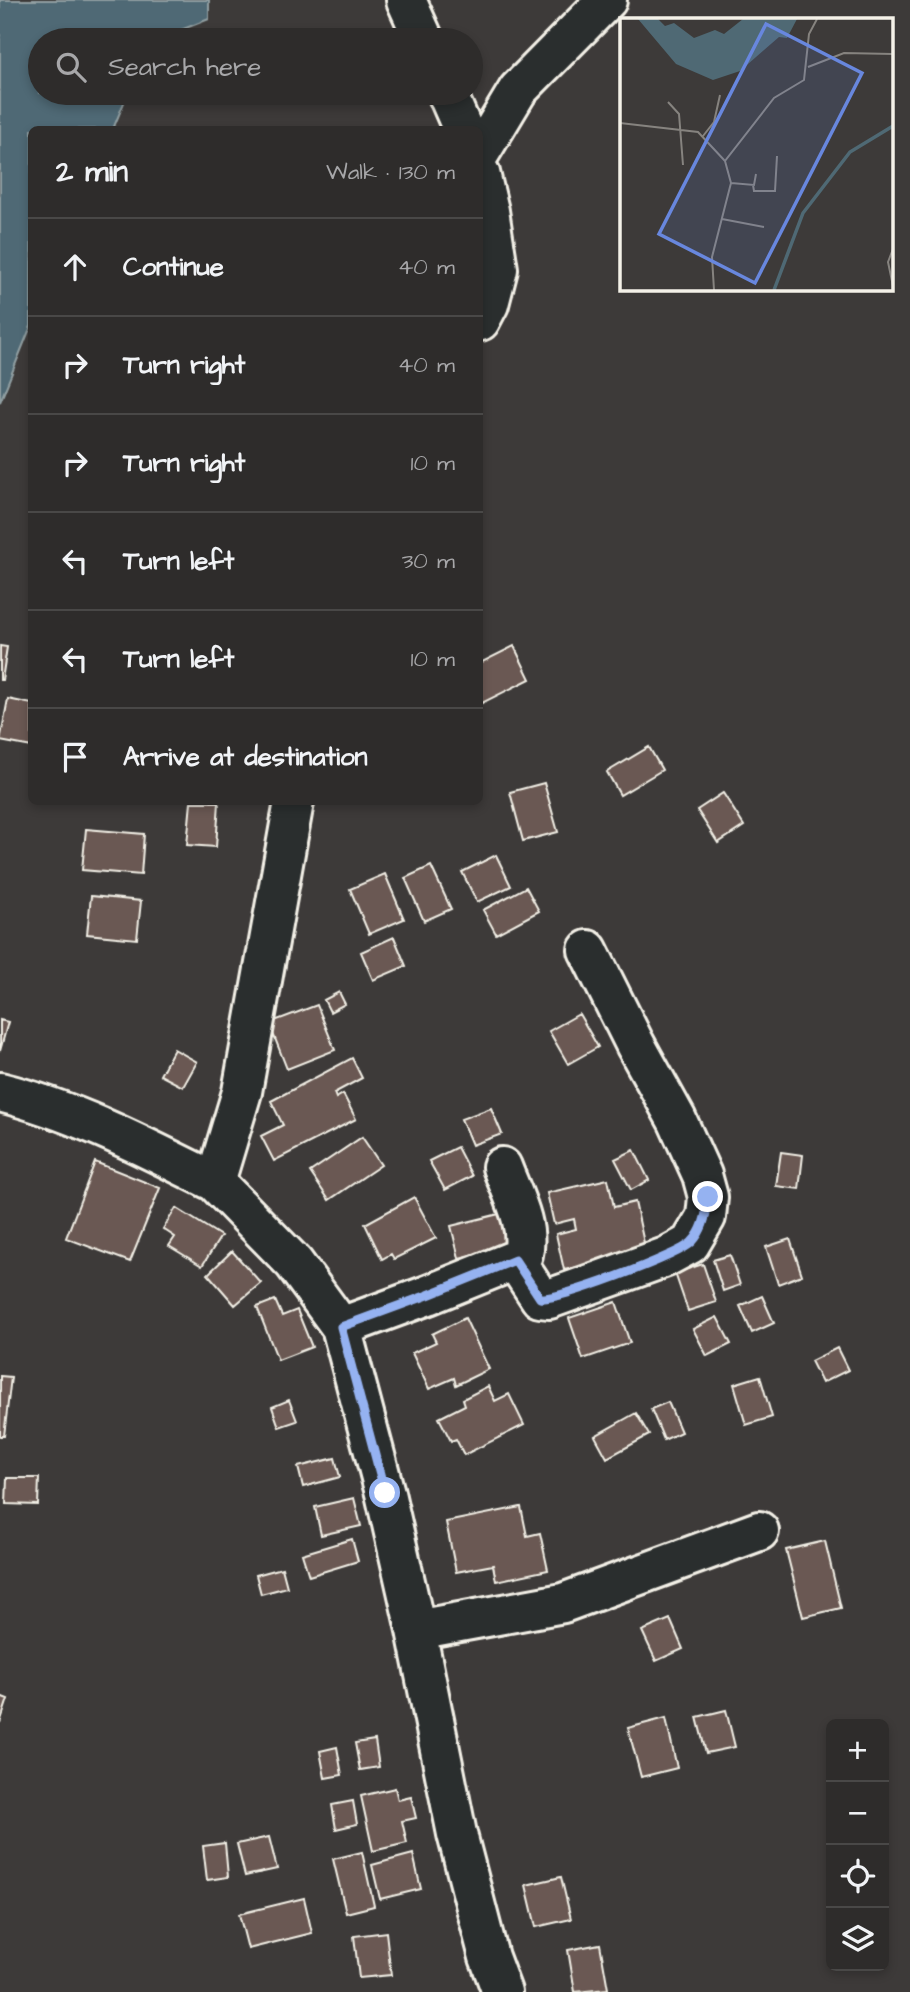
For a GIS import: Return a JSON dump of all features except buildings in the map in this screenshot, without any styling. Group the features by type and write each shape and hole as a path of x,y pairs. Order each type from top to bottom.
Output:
{"street":[{"path":"406,0 419,28"},
{"path":"483,148 518,90 607,0"},
{"path":"452,105 461,126"},
{"path":"483,186 498,269 489,304 483,315"},
{"path":"215,1182 242,1092 293,805"},
{"path":"515,1260 540,1298 549,1298 666,1257 690,1244 706,1217 708,1197 702,1175 677,1120 588,950"},
{"path":"0,1092 37,1101 121,1135 215,1182 294,1263 341,1327 385,1493 457,1834 489,1957 502,1992"},
{"path":"341,1327 428,1295 515,1260 523,1254 524,1229 502,1167"},
{"path":"416,1630 563,1603 759,1531"}],"water":[{"path":"0,0 209,0 209,19 186,28 28,28 28,105 123,105 114,126 28,126 28,333 0,402"}],"route":[{"path":"385,1493 341,1327 515,1260 540,1298 579,1290 666,1257 690,1244 698,1235 706,1217 708,1197"}]}
